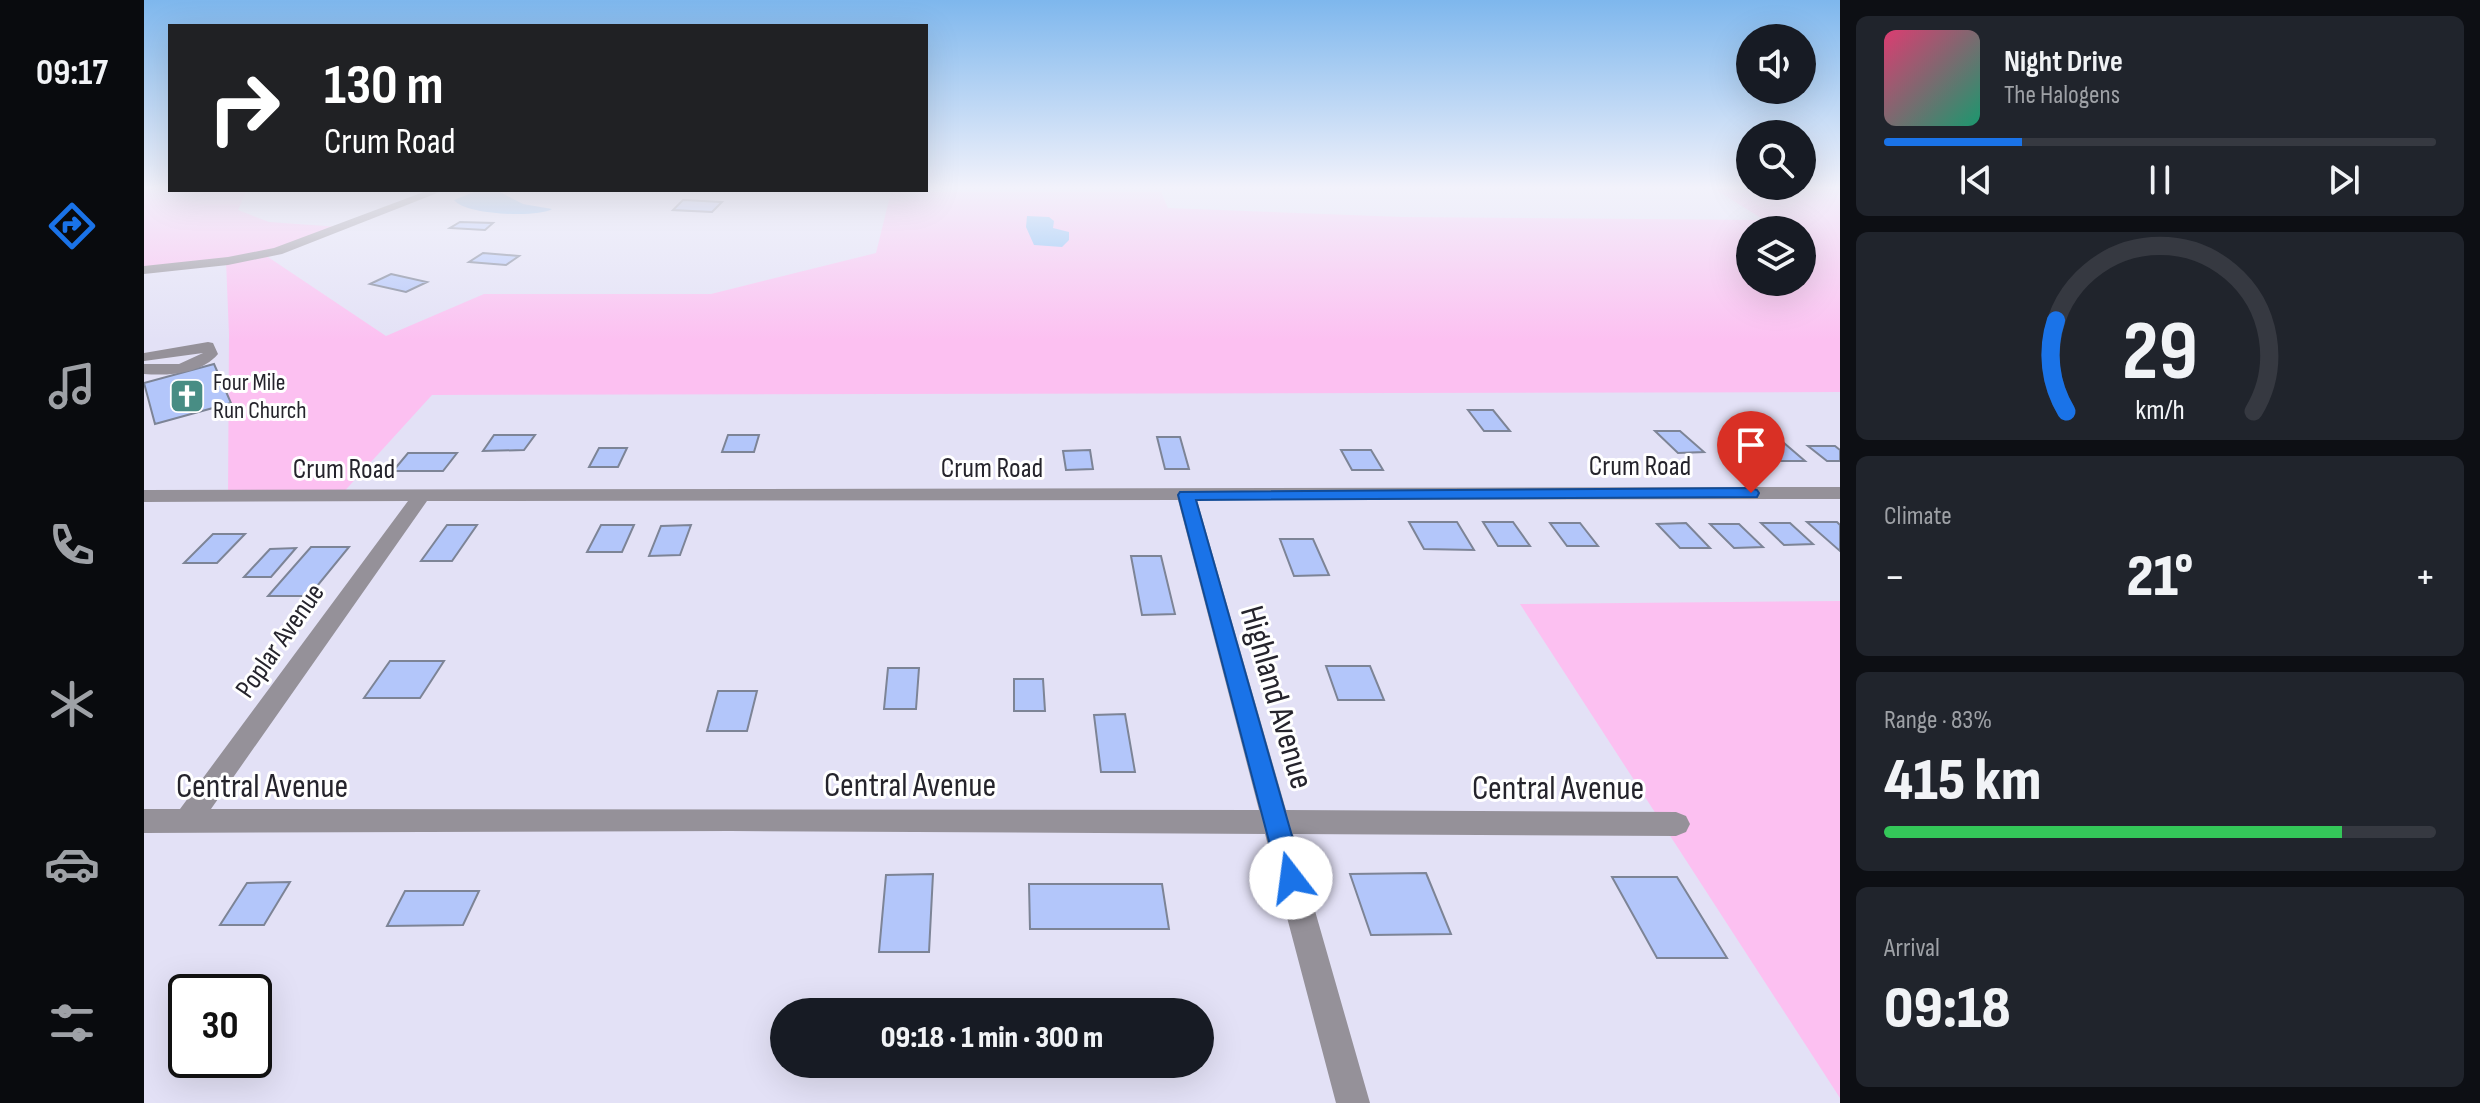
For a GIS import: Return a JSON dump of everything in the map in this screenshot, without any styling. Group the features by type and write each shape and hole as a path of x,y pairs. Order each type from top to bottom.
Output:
{"street":[{"path":"144,270 277,251 317,237"},
{"path":"144,357 208,346 211,354 206,360 160,372 144,369"},
{"name":"Crum Road","path":"144,496 1840,493"},
{"name":"Highland Avenue","path":"1186,495 1353,1103"},
{"name":"Poplar Avenue","path":"188,820 421,496"},
{"name":"Central Avenue","path":"144,821 1676,824"}],"shaded area":[{"path":"144,237 312,237 265,255 386,336 484,294 711,294 876,253 880,237 1736,237 1736,296 1816,296 1816,237 1840,237 1840,392 432,395 340,496 228,496 226,261 144,270"},
{"path":"1840,601 1840,1098 1520,604"}],"water":[{"path":"1031,237 1069,237 1062,247 1034,245"}],"building":[{"path":"483,253 519,256 506,265 469,262"},
{"path":"391,274 427,282 406,292 370,284"},
{"name":"Four Mile Run Church","path":"214,364 231,403 155,424 144,383"},
{"path":"1468,410 1493,410 1510,431 1484,431"},
{"path":"1655,431 1680,431 1704,452 1678,453"},
{"path":"494,435 535,435 524,450 483,451"},
{"path":"728,435 759,435 754,452 722,452"},
{"path":"1157,437 1180,437 1189,469 1165,469"},
{"path":"1760,443 1784,443 1805,461 1781,461"},
{"path":"1808,446 1835,446 1840,450 1840,461 1827,461"},
{"path":"599,448 627,448 618,467 589,467"},
{"path":"1090,450 1093,469 1066,470 1063,451"},
{"path":"1341,450 1371,450 1383,470 1352,470"},
{"path":"408,453 457,453 443,471 393,471"},
{"path":"1409,522 1457,522 1474,550 1424,549"},
{"path":"1483,522 1513,522 1530,546 1498,546"},
{"path":"1807,522 1837,522 1840,525 1840,551"},
{"path":"1550,523 1580,523 1598,546 1567,546"},
{"path":"1686,523 1710,548 1680,548 1657,524"},
{"path":"1761,523 1790,523 1813,544 1784,545"},
{"path":"1710,524 1739,524 1763,547 1734,548"},
{"path":"447,525 477,525 452,561 421,561"},
{"path":"601,525 634,525 622,552 587,552"},
{"path":"691,525 680,555 649,556 661,526"},
{"path":"213,534 245,534 217,563 184,563"},
{"path":"1280,539 1313,539 1329,575 1294,576"},
{"path":"311,547 349,547 309,596 268,596"},
{"path":"296,548 271,577 244,577 270,549"},
{"path":"1131,556 1161,556 1175,614 1142,615"},
{"path":"390,661 444,661 420,698 364,698"},
{"path":"1326,666 1370,666 1384,700 1338,700"},
{"path":"888,668 919,668 916,709 884,709"},
{"path":"1014,679 1043,679 1045,711 1014,711"},
{"path":"718,691 757,691 747,731 707,731"},
{"path":"1125,714 1135,772 1101,772 1094,715"},
{"path":"1426,873 1451,934 1371,935 1350,874"},
{"path":"933,874 929,952 879,952 886,875"},
{"path":"1612,877 1677,877 1727,958 1657,958"},
{"path":"290,882 264,925 220,925 247,883"},
{"path":"1029,884 1162,884 1169,929 1030,929"},
{"path":"405,891 479,891 463,925 387,926"}],"place":[{"name":"Four Mile Run Church","path":"187,396"}],"route":[{"path":"1291,878 1186,495 1751,493"}]}
